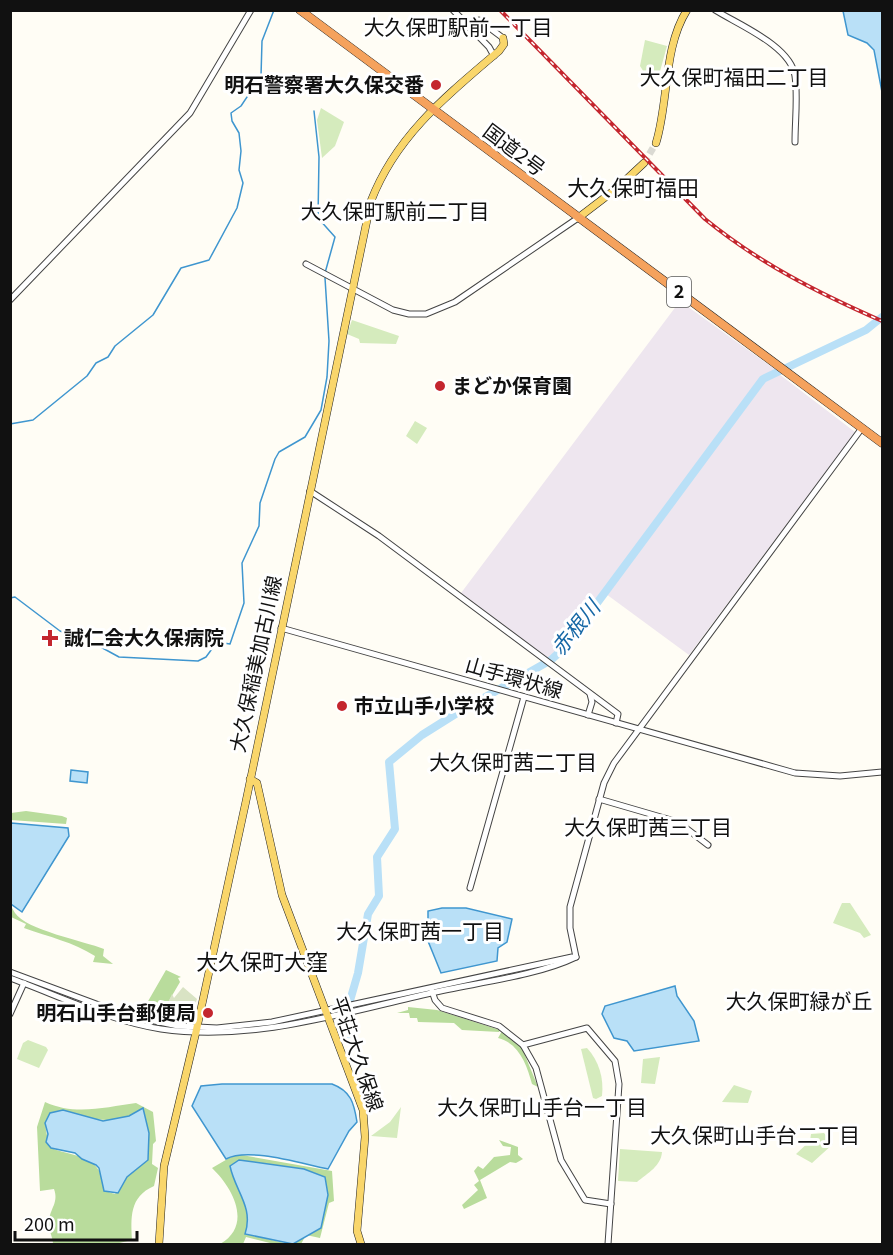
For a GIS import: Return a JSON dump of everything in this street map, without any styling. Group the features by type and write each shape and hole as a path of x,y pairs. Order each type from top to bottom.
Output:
{"highway":[{"name":"国道2号","path":"300,10 882,443"}],"main road":[{"path":"656,143 674,42 687,10"},
{"path":"494,56 502,47 503,38"},
{"name":"大久保稲美加古川線","path":"159,1245 164,1166 250,779 371,201 380,177 394,152 433,110 494,56"},
{"path":"578,218 628,179 644,163"},
{"name":"平荘大久保線","path":"250,779 257,783 282,895 363,1110 365,1137 357,1231 361,1245"}],"street":[{"path":"10,300 190,113 251,10"},
{"path":"453,10 489,47 494,56"},
{"path":"715,10 775,46 791,63 795,76 795,142"},
{"path":"469,28 479,20 503,38"},
{"path":"306,264 393,310 410,314 426,314 441,310 578,218"},
{"path":"10,978 25,981 141,1025 241,1032 564,963 576,957 570,928 570,907 599,799 614,763 862,428"},
{"path":"310,491 383,539 589,692 618,714 616,723"},
{"name":"山手環状線","path":"280,628 795,774 817,776 882,772"},
{"path":"588,715 592,702 589,692"},
{"path":"470,888 524,697"},
{"path":"599,799 678,822 708,845"},
{"path":"10,972 25,981"},
{"path":"10,1014 25,981"},
{"path":"432,990 442,1008 499,1026 523,1045 536,1068 564,1166 585,1200 612,1204"},
{"path":"523,1045 587,1028 615,1061 619,1084 608,1245"}],"shaded area":[{"path":"680,301 776,370 763,377 551,660 461,593"},
{"path":"779,374 855,432 689,655 606,594 758,389 767,380"}],"green space":[{"path":"645,40 667,46 659,75 649,80 640,66"},
{"path":"321,108 344,122 335,146 322,158 317,120"},
{"path":"352,320 399,336 396,344 360,343 359,339 347,334"},
{"path":"415,421 427,428 417,444 406,436"},
{"path":"26,811 62,816 67,818 66,824 11,820 11,813"},
{"path":"842,903 850,903 871,935 864,938 860,933 833,923"},
{"path":"10,905 21,919 31,925 104,949 103,956 113,964 93,962 95,956 87,951 24,928 26,924 11,917"},
{"path":"166,970 181,977 178,978 180,982 163,1011 156,1016 160,1008 147,1003"},
{"path":"183,987 197,999 190,1021 165,1009 172,994 174,998"},
{"path":"408,1007 437,1010 500,1030 499,1032 462,1030 454,1023 418,1022 417,1018 410,1018 409,1013 397,1013 408,1010"},
{"path":"502,1031 522,1048 538,1087 532,1084 525,1062 517,1050 498,1038"},
{"path":"28,1040 48,1050 39,1068 17,1059 23,1043"},
{"path":"587,1048 598,1064 601,1076 602,1096 596,1099 593,1098 581,1049"},
{"path":"660,1057 655,1084 641,1083 643,1059"},
{"path":"734,1085 752,1091 748,1103 722,1102"},
{"path":"45,1102 79,1110 136,1103 153,1112 156,1141 153,1144 152,1164 158,1168 154,1186 140,1196 133,1209 132,1240 115,1244 53,1244 49,1221 55,1194 54,1189 40,1191 37,1127","holes":["142,1108 149,1133 148,1160 127,1177 115,1194 105,1191 99,1170 87,1159 51,1148 46,1125 51,1118 63,1110 93,1119 113,1120 133,1114"]},
{"path":"401,1107 397,1138 371,1136 390,1122"},
{"path":"824,1133 833,1144 812,1163 796,1154 810,1141 811,1134"},
{"path":"499,1140 518,1147 518,1155 523,1159 516,1163 510,1162 480,1180 487,1198 464,1209 462,1205 478,1190 474,1185 479,1181 474,1171 478,1166 483,1169 494,1157 510,1155 511,1147 503,1146"},
{"path":"620,1149 662,1152 657,1165 637,1182 618,1181"},
{"path":"236,1154 332,1171 334,1201 329,1203 320,1238 308,1235 321,1228 328,1195 325,1177 304,1169 239,1160 230,1166 246,1207 245,1234 289,1244 274,1244 246,1237 243,1244 220,1244 236,1227 238,1217 227,1186 212,1168"},
{"path":"305,1237 301,1244 293,1244"}],"water":[{"path":"843,11 882,11 882,92 874,50 867,43 848,35"},
{"path":"71,770 88,772 87,783 70,781"},
{"path":"11,823 68,828 69,836 22,912 11,904"},
{"path":"442,908 466,908 512,919 507,942 498,948 497,961 441,973 428,941 428,911"},
{"path":"675,986 677,996 694,1021 699,1041 634,1051 627,1041 614,1038 602,1014 605,1006"},
{"path":"332,1084 344,1090 350,1098 357,1122 349,1131 328,1169 262,1156 236,1156 226,1159 192,1106 201,1086"},
{"path":"143,1108 149,1133 148,1160 127,1177 118,1193 104,1191 99,1168 96,1165 75,1153 51,1148 46,1142 48,1134 45,1123 50,1113 63,1110 103,1121 129,1116"},
{"path":"239,1160 304,1169 325,1177 328,1195 321,1228 293,1244 245,1234 246,1207 230,1166"}],"waterway":[{"path":"10,424 33,420 87,376 96,363 108,357 115,346 153,315 181,268 209,260 237,208 243,183 239,170 241,151 239,133 232,121 231,113 241,106 261,76 262,41 274,10"},
{"path":"314,111 319,157 318,218 335,237 325,273"},
{"path":"10,598 15,597 60,631 97,645 119,657 198,661 206,657 217,642 230,644 244,603 242,563 259,526 260,503 275,459 279,452 305,437 321,410 327,377 329,341 325,278"},
{"name":"赤根川","path":"347,1035 345,1018 358,973 368,914 379,896 377,857 395,829 389,762 422,735 551,660 563,649 763,379 866,330 882,317"}],"tunnel":[{"path":"644,163 656,143"}],"railway":[{"path":"500,10 705,219 746,250 790,276 882,321"}],"place":[{"name":"明石警察署大久保交番","path":"436,85"},
{"name":"まどか保育園","path":"440,386"},
{"name":"誠仁会大久保病院","path":"50,638"},
{"name":"市立山手小学校","path":"342,706"},
{"name":"明石山手台郵便局","path":"208,1013"}],"district":[{"name":"大久保町駅前一丁目","path":"458,28"},
{"name":"大久保町福田二丁目","path":"734,78"},
{"name":"大久保町福田","path":"633,188"},
{"name":"大久保町駅前二丁目","path":"395,212"},
{"name":"大久保町茜二丁目","path":"513,763"},
{"name":"大久保町茜三丁目","path":"648,828"},
{"name":"大久保町茜一丁目","path":"420,932"},
{"name":"大久保町大窪","path":"262,962"},
{"name":"大久保町緑が丘","path":"799,1002"},
{"name":"大久保町山手台一丁目","path":"542,1108"},
{"name":"大久保町山手台二丁目","path":"755,1136"}]}
